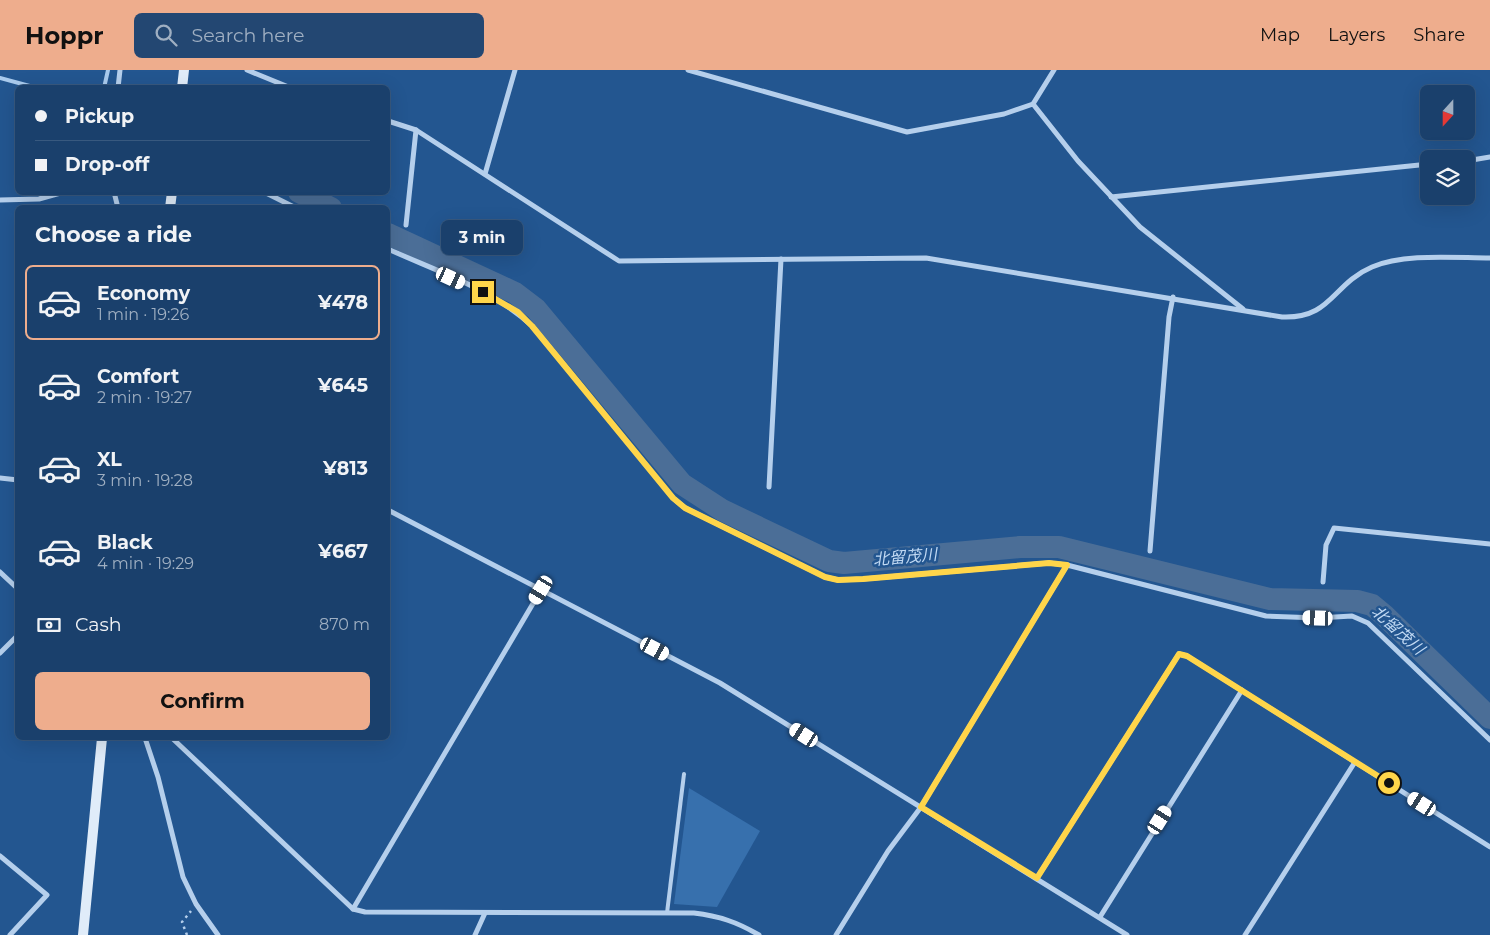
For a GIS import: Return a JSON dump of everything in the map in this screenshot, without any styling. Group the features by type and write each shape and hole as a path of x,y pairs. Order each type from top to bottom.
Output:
{"street":[{"path":"118,85 120,70"},
{"path":"182,85 184,70"},
{"path":"246,70 284,85"},
{"path":"485,174 515,70"},
{"path":"688,70 907,132 1004,114 1033,104 1054,70"},
{"path":"1033,104 1078,161 1140,227 1244,310"},
{"path":"390,122 416,130 619,261 926,258 1296,317 1314,313 1344,284 1374,266 1402,260 1490,258"},
{"path":"406,225 416,130"},
{"path":"1475,160 1490,157"},
{"path":"1111,197 1420,165"},
{"path":"0,200 39,199 53,195"},
{"path":"270,195 290,205"},
{"path":"390,250 499,299 518,312 532,326 673,498 685,508 825,577 838,580 863,579 1049,563 1067,565 1266,616 1318,618 1352,616 1368,624 1490,740"},
{"path":"769,487 781,259"},
{"path":"1150,551 1169,317 1173,297"},
{"path":"0,478 15,480"},
{"path":"390,511 720,683 1127,935"},
{"path":"1323,582 1326,544 1334,528 1490,544"},
{"path":"836,935 888,851 921,807 1067,565"},
{"path":"0,572 15,586"},
{"path":"353,909 541,590"},
{"path":"0,653 15,638"},
{"path":"1037,878 1179,654 1187,656 1242,690 1490,847"},
{"path":"1100,917 1242,690"},
{"path":"83,935 102,740"},
{"path":"145,740 158,777 183,877 196,904 218,935"},
{"path":"174,740 353,909 365,912 667,913 717,916 738,922 759,935"},
{"path":"1245,935 1355,762"},
{"path":"0,856 46,895 10,935"},
{"path":"475,935 485,913"}],"lane":[{"path":"667,913 684,774"}],"path":[{"path":"187,935 182,922 196,904"}],"shaded area":[{"path":"689,788 760,831 717,907 674,904"}],"waterway":[{"path":"105,85 108,70"},
{"path":"0,78 26,85"},
{"name":"北留茂川","path":"305,195 325,205"},
{"name":"北留茂川","path":"390,235 515,293 536,309 682,484 722,510 829,561 844,563 1020,547 1059,547 1270,599 1357,601 1372,605 1384,615 1490,718"}],"route":[{"path":"483,292 499,299 518,312 532,326 673,498 685,508 825,577 838,580 863,579 1049,563 1067,565 921,807 1037,878 1173,659 1179,654 1187,656 1389,783"}]}
